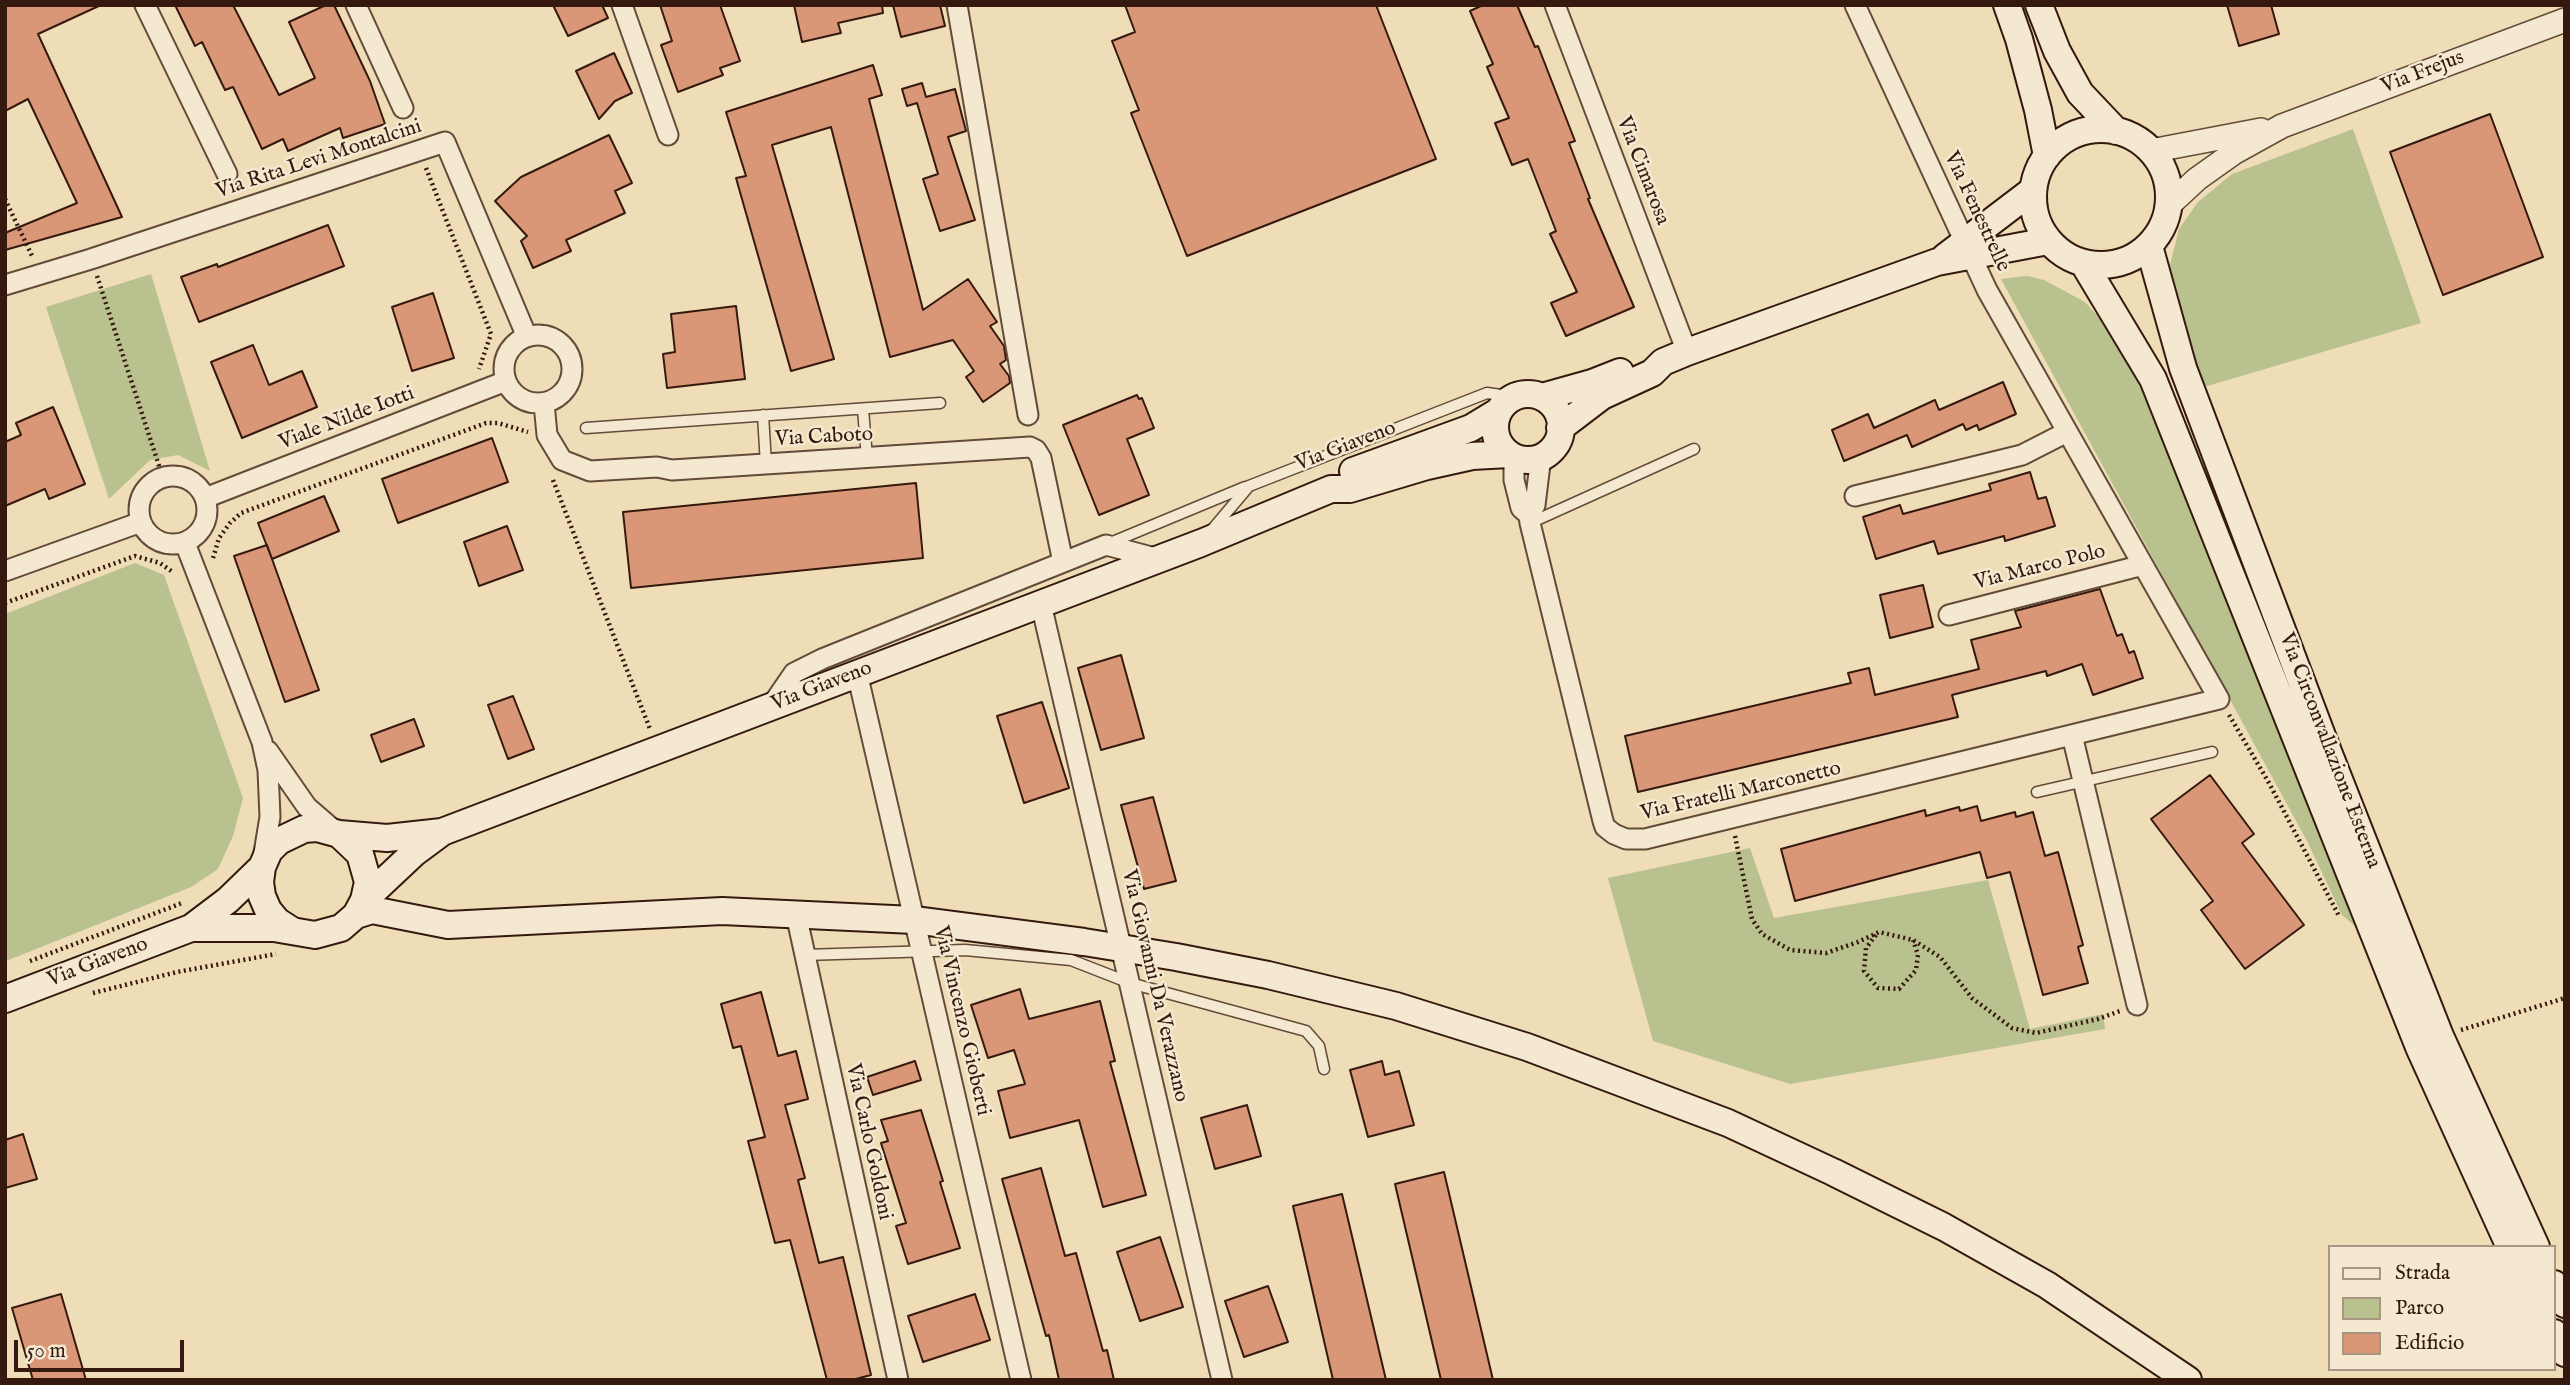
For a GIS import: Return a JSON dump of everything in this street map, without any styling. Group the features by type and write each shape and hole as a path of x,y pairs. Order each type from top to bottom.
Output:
{"main road":[{"path":"2007,5 2038,110 2046,156"},
{"path":"2039,5 2057,51 2080,93 2116,131"},
{"path":"1542,397 1555,408 1560,428 1555,446 1541,456 1527,460 1511,455 1502,447 1496,433 1507,404 1527,394 1542,397 1592,383 1648,360 1675,357 1969,249 2048,241 2036,221 2033,190 2046,156 2065,139 2076,134 2089,130 2116,131 2134,137 2151,151 2166,175 2169,205 2165,221 2149,246 2133,258 2111,265 2084,264"},
{"path":"1969,249 2033,190"},
{"name":"Via Circonvallazione Esterna","path":"2048,241 2067,257 2084,264 2153,379 2418,1047 2509,1245"},
{"name":"Via Circonvallazione Esterna","path":"2149,246 2183,368 2327,749 2440,1036 2535,1245"},
{"path":"1560,428 1601,396 1652,373 1675,357"},
{"name":"Via Giaveno","path":"1331,489 1345,474 1471,428 1507,404"},
{"name":"Via Giaveno","path":"5,999 191,928 228,900 262,867 269,851 292,833 317,828 339,834 387,838 442,832 1201,543 1331,489 1350,489 1472,456 1511,455"},
{"name":"Via Giaveno","path":"191,928 246,927 287,942 307,935 326,934 341,928 414,853 442,832"},
{"path":"339,834 355,847 364,861 368,882 360,908 448,925 722,911 915,920 1122,948 1268,975 1396,1006 1527,1047 1728,1123 1845,1178 1978,1246 2046,1285 2188,1380"},
{"path":"262,867 262,896 268,910 278,921 287,942"},
{"path":"2556,1288 2565,1304"},
{"path":"2556,1337 2565,1353"}],"street":[{"path":"145,5 228,174"},
{"path":"356,5 404,108"},
{"path":"622,5 668,135"},
{"path":"957,5 1028,415"},
{"name":"Via Cimarosa","path":"1555,5 1675,357"},
{"name":"Via Fenestrelle","path":"1855,5 1987,290 2219,699"},
{"name":"Via Frejus","path":"2151,151 2282,126 2565,20"},
{"name":"Via Frejus","path":"2169,205 2197,179 2282,126"},
{"name":"Via Rita Levi Montalcini","path":"5,285 445,142 527,337"},
{"path":"542,335 556,340 570,357 572,372 568,386 557,397 544,403 521,399 514,394 506,381 505,358 514,345 527,337 542,335"},
{"name":"Viale Nilde Iotti","path":"205,498 506,381"},
{"name":"Via Caboto","path":"544,403 537,430 547,435 562,460 590,471 657,467 672,470 1020,447 1036,450 1041,458 1063,562"},
{"path":"1855,496 2022,455 2067,432"},
{"name":"Via Fratelli Marconetto","path":"1511,455 1521,508 1529,519 1605,827 1614,834 1637,840 2219,699"},
{"name":"Via Fratelli Marconetto","path":"1529,519 1535,505 1541,456"},
{"path":"163,478 184,478 198,486 205,498 208,509 205,523 199,532 185,543 162,543 148,534 141,522 139,512 142,497 153,483 163,478"},
{"path":"5,571 141,522"},
{"path":"185,543 262,741 278,769 307,807 339,834"},
{"path":"772,705 794,673 822,659 1106,545 1159,559"},
{"name":"Via Marco Polo","path":"1949,615 2143,565"},
{"name":"Via Giovanni Da Verazzano","path":"1041,604 1222,1380"},
{"name":"Via Vincenzo Gioberti","path":"857,673 1021,1380"},
{"path":"2072,735 2137,1005"},
{"path":"262,741 268,770 270,817 262,867"},
{"name":"Via Carlo Goldoni","path":"796,914 898,1380"}],"lane":[{"name":"Via Giaveno","path":"1201,543 1249,486 1487,393 1507,404"},
{"path":"586,428 940,403"},
{"path":"863,409 867,458"},
{"path":"763,415 765,464"},
{"path":"1529,519 1694,449"},
{"path":"1106,545 1249,486"},
{"path":"2037,792 2212,752"},
{"path":"804,955 965,950 1071,960 1130,983 1306,1031 1319,1046 1324,1069"}],"path":[{"path":"419,150 491,334 479,371"},
{"path":"5,199 40,274"},
{"path":"91,259 163,478"},
{"path":"458,400 469,429"},
{"path":"5,603 135,556 171,569 181,592 219,577 213,556 219,538 242,513 486,423 537,430 532,445"},
{"path":"547,475 555,481 658,749"},
{"path":"2219,699 2269,783 2339,918"},
{"path":"1731,818 1752,919 1762,934 1790,950 1826,953 1879,932 1913,940 1940,957 1972,998 2012,1028 2036,1033 2098,1019 2137,1005"},
{"path":"21,964 183,902"},
{"path":"1879,932 1866,948 1864,971 1878,988 1899,989 1916,971 1918,956 1913,940"},
{"path":"87,995 287,942"},
{"path":"2440,1036 2565,998"}],"green space":[{"path":"2353,129 2421,323 2204,387 2186,332 2170,265 2179,229 2198,202 2232,174"},
{"path":"151,274 210,471 178,455 150,460 109,499 46,307"},
{"path":"2027,276 2044,280 2085,302 2102,321 2124,354 2147,402 2357,928 2342,915 2307,841 2001,279"},
{"path":"135,563 164,575 243,798 233,836 218,869 191,887 6,961 5,614"},
{"path":"1750,848 1774,918 1988,880 2030,1029 2103,1014 2105,1029 1790,1084 1653,1041 1608,878"}],"building":[{"path":"5,5 101,5 38,34 122,217 5,250 5,233 77,203 28,99 5,111"},
{"path":"175,5 233,5 279,95 315,78 289,22 326,5 334,5 370,81 385,124 343,138 340,128 288,151 283,139 262,149 233,87 225,90 202,42 195,46"},
{"path":"553,5 602,5 608,18 568,36"},
{"path":"660,5 720,5 740,61 720,68 723,75 678,92 661,45 672,41"},
{"path":"794,5 882,5 883,13 838,23 841,33 802,42"},
{"path":"893,5 940,5 945,26 901,37"},
{"path":"1125,5 1376,5 1436,159 1187,256 1131,113 1139,110 1112,41 1135,32"},
{"path":"1483,5 1517,5 1535,47 1538,46 1575,141 1569,143 1590,198 1588,199 1634,307 1566,336 1551,303 1577,292 1550,234 1556,231 1528,159 1512,165 1495,123 1509,118 1487,67 1493,64 1470,11"},
{"path":"2227,5 2271,5 2279,34 2239,46"},
{"path":"614,53 632,93 615,101 599,119 576,71"},
{"path":"873,65 882,95 869,99 923,310 968,279 997,322 990,326 1004,346 1006,360 1000,364 1009,376 1010,383 983,402 966,377 974,371 953,340 890,357 831,127 772,145 834,359 791,371 736,178 746,176 726,112"},
{"path":"922,83 926,97 955,89 966,131 948,137 975,220 940,231 923,179 938,174 917,103 907,106 902,89"},
{"path":"2490,114 2543,257 2443,295 2390,152"},
{"path":"609,135 632,183 615,191 625,213 566,240 571,251 533,268 521,241 527,236 495,201 521,177"},
{"path":"328,225 344,266 199,322 181,277 217,264 218,267"},
{"path":"433,293 454,358 412,371 392,307"},
{"path":"736,306 745,379 667,388 663,354 675,352 671,314"},
{"path":"253,345 269,385 302,371 317,407 242,438 211,362"},
{"path":"2003,382 2016,414 1979,430 1977,425 1966,430 1963,424 1912,447 1907,435 1844,461 1832,430 1868,414 1874,428 1935,400 1939,410"},
{"path":"1137,395 1139,399 1142,398 1154,428 1127,439 1149,495 1099,515 1063,425"},
{"path":"53,407 85,484 49,499 45,489 5,506 5,442 21,435 16,423"},
{"path":"492,438 508,482 398,523 382,479"},
{"path":"2030,472 2038,499 2046,497 2055,526 2005,541 2004,536 1938,554 1934,541 1876,559 1863,517 1900,505 1903,514 1991,490 1989,484"},
{"path":"916,483 923,558 631,588 623,512"},
{"path":"324,496 339,531 272,559 258,523"},
{"path":"507,526 523,570 479,586 464,542"},
{"path":"267,545 319,690 285,702 234,556"},
{"path":"1923,585 1933,627 1890,638 1880,595"},
{"path":"2100,589 2117,636 2122,634 2129,653 2134,651 2143,678 2093,695 2082,664 2047,676 2046,671 1952,695 1958,717 1638,792 1625,736 1851,683 1848,673 1869,668 1875,695 1979,669 1971,640 2021,627 2015,611"},
{"path":"1121,655 1144,738 1101,750 1078,668"},
{"path":"513,696 534,749 508,759 488,705"},
{"path":"1042,702 1069,788 1024,803 997,716"},
{"path":"414,719 424,746 381,762 371,735"},
{"path":"2210,775 2254,834 2242,843 2304,925 2245,969 2201,910 2213,901 2151,819"},
{"path":"1153,797 1176,881 1144,889 1121,805"},
{"path":"1977,806 1981,821 2015,812 2016,817 2033,812 2045,856 2058,852 2083,945 2078,947 2088,983 2043,995 2010,872 1987,878 1980,852 1795,901 1781,849 1925,810 1926,816 1959,807 1960,811"},
{"path":"1020,989 1029,1019 1100,1001 1115,1061 1110,1062 1146,1195 1103,1207 1079,1120 1010,1138 998,1091 1025,1084 1014,1050 988,1058 971,1005"},
{"path":"761,992 778,1056 796,1051 808,1099 785,1105 805,1178 798,1180 819,1263 843,1257 871,1375 852,1380 827,1380 790,1240 775,1243 748,1141 765,1137 741,1046 733,1048 721,1004"},
{"path":"915,1061 921,1080 873,1095 867,1077"},
{"path":"1382,1061 1385,1075 1399,1071 1414,1125 1368,1137 1350,1070"},
{"path":"1247,1105 1261,1156 1215,1169 1201,1118"},
{"path":"921,1110 960,1248 908,1264 896,1226 906,1223 881,1143 888,1141 881,1120"},
{"path":"23,1134 37,1179 5,1188 5,1140"},
{"path":"1041,1168 1065,1256 1076,1253 1103,1351 1107,1350 1114,1380 1059,1380 1049,1335 1046,1336 1002,1179"},
{"path":"1444,1172 1493,1380 1441,1380 1395,1184"},
{"path":"1342,1194 1386,1380 1333,1380 1293,1206"},
{"path":"1160,1237 1183,1307 1140,1321 1117,1252"},
{"path":"1268,1286 1288,1342 1244,1357 1225,1301"},
{"path":"61,1294 86,1380 33,1380 12,1308"},
{"path":"975,1294 990,1340 923,1362 908,1316"}]}
